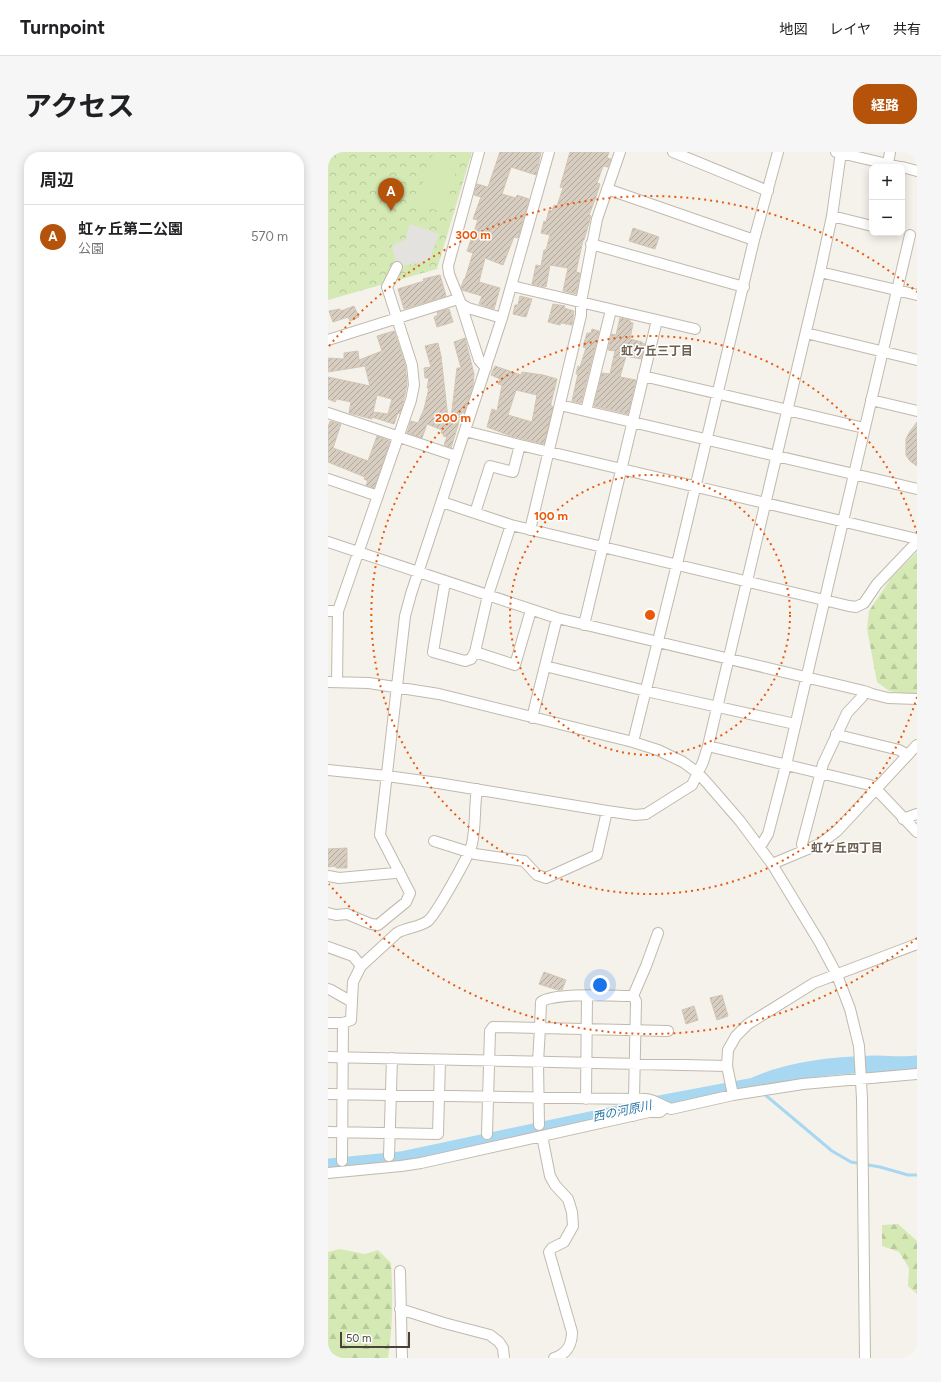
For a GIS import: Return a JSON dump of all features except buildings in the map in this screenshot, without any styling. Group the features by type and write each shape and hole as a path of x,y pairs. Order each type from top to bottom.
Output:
{"street":[{"path":"479,152 448,266 449,274 460,301 479,360 486,368"},
{"path":"328,913 336,915 347,914 371,924 378,924 406,902 410,893 380,835 405,616 512,286 549,152"},
{"path":"530,530 581,315 581,302 591,244 597,219 620,152"},
{"path":"673,152 768,191"},
{"path":"633,742 744,287 754,240 778,152"},
{"path":"328,770 387,776 477,789 636,815 646,814 692,785 703,762 708,746 806,333 832,216 839,153 888,164 890,152"},
{"path":"905,168 917,171"},
{"path":"607,189 754,240"},
{"path":"832,216 869,225"},
{"path":"760,848 768,834 786,765 910,235"},
{"path":"591,244 744,287"},
{"path":"397,266 387,287 409,354 414,385 411,400 338,611 332,682 397,687 439,694 633,742 658,750 683,762 698,773 740,821 772,864 837,974 850,1010 859,1046 862,1099 865,1358"},
{"path":"820,272 917,295"},
{"path":"512,286 695,329"},
{"path":"460,301 468,308 502,318"},
{"path":"328,340 460,301"},
{"path":"586,411 611,310"},
{"path":"584,625 643,376 658,320"},
{"path":"806,333 917,360"},
{"path":"643,376 864,428"},
{"path":"871,400 917,411"},
{"path":"560,405 917,489"},
{"path":"328,413 456,456"},
{"path":"442,502 530,530 856,607 864,603 877,584 917,541 913,538 465,431"},
{"path":"475,512 490,466 513,472 520,445"},
{"path":"328,479 378,496"},
{"path":"445,582 433,652 465,661 471,658 475,652 488,595 511,525"},
{"path":"328,542 557,618 888,698 917,699"},
{"path":"328,610 338,611"},
{"path":"475,652 515,665 530,610"},
{"path":"532,718 557,618"},
{"path":"545,666 646,691 795,724"},
{"path":"803,850 802,844 820,772 836,734 847,713 862,696 864,691"},
{"path":"836,734 899,750 908,755"},
{"path":"772,864 820,844 837,831 917,745"},
{"path":"708,746 870,785 917,832"},
{"path":"328,1023 343,1023 351,1020 353,982 361,966 397,933 403,930 416,928 428,920 436,912 469,852 474,829 477,789"},
{"path":"434,841 475,854 524,861 537,875 546,878 597,855 607,811"},
{"path":"903,818 917,814"},
{"path":"328,876 339,878 395,873 399,871"},
{"path":"387,918 397,933"},
{"path":"633,996 658,934"},
{"path":"733,1095 727,1066 728,1050 736,1036 748,1024 814,983 917,944"},
{"path":"328,947 353,956 361,966"},
{"path":"328,990 331,990 352,1002"},
{"path":"539,1125 538,1062 541,1002 545,999 561,996 633,996"},
{"path":"586,1098 587,996"},
{"path":"632,1109 636,1001 633,996"},
{"path":"342,1161 343,1023"},
{"path":"487,1134 490,1031 493,1027 587,1030 668,1030"},
{"path":"328,1058 392,1058 727,1066"},
{"path":"389,1156 392,1058"},
{"path":"328,1132 438,1134 440,1060"},
{"path":"328,1173 421,1163 542,1136 632,1109 648,1098 662,1105 674,1108 733,1095 803,1084 917,1074"},
{"path":"328,1094 586,1098 649,1112 660,1112 662,1105"},
{"path":"542,1136 550,1176 557,1188 568,1199 572,1212 573,1226 564,1242 552,1248 549,1252 572,1332 572,1340 568,1350 562,1356 554,1358"},
{"path":"400,1271 402,1358"},
{"path":"400,1309 444,1323 490,1335 499,1342 503,1348 504,1358"}],"green space":[{"path":"328,152 472,152 437,269 328,300"},
{"path":"433,154 459,163 443,212 415,204"},
{"path":"917,552 917,696 889,691 877,682 867,629 869,611 891,578"},
{"path":"898,1224 917,1241 917,1294 908,1286 909,1268 899,1252 882,1246 882,1225"},
{"path":"340,1249 365,1254 378,1250 391,1263 392,1310 388,1358 328,1358 328,1252"}],"shaded area":[{"path":"410,224 439,234 429,261 397,267 392,245 405,240"}],"waterway":[{"name":"西の河原川","path":"328,1167 401,1160 623,1113 648,1106 754,1086 768,1080 813,1069 874,1064 917,1064"},
{"path":"763,1093 832,1151 851,1162 880,1167 908,1175 917,1175"}],"place":[{"name":"虹ヶ丘第二公園","path":"391,211"}],"district":[{"name":"虹ケ丘三丁目","path":"657,351"},
{"name":"虹ケ丘四丁目","path":"847,848"}]}
